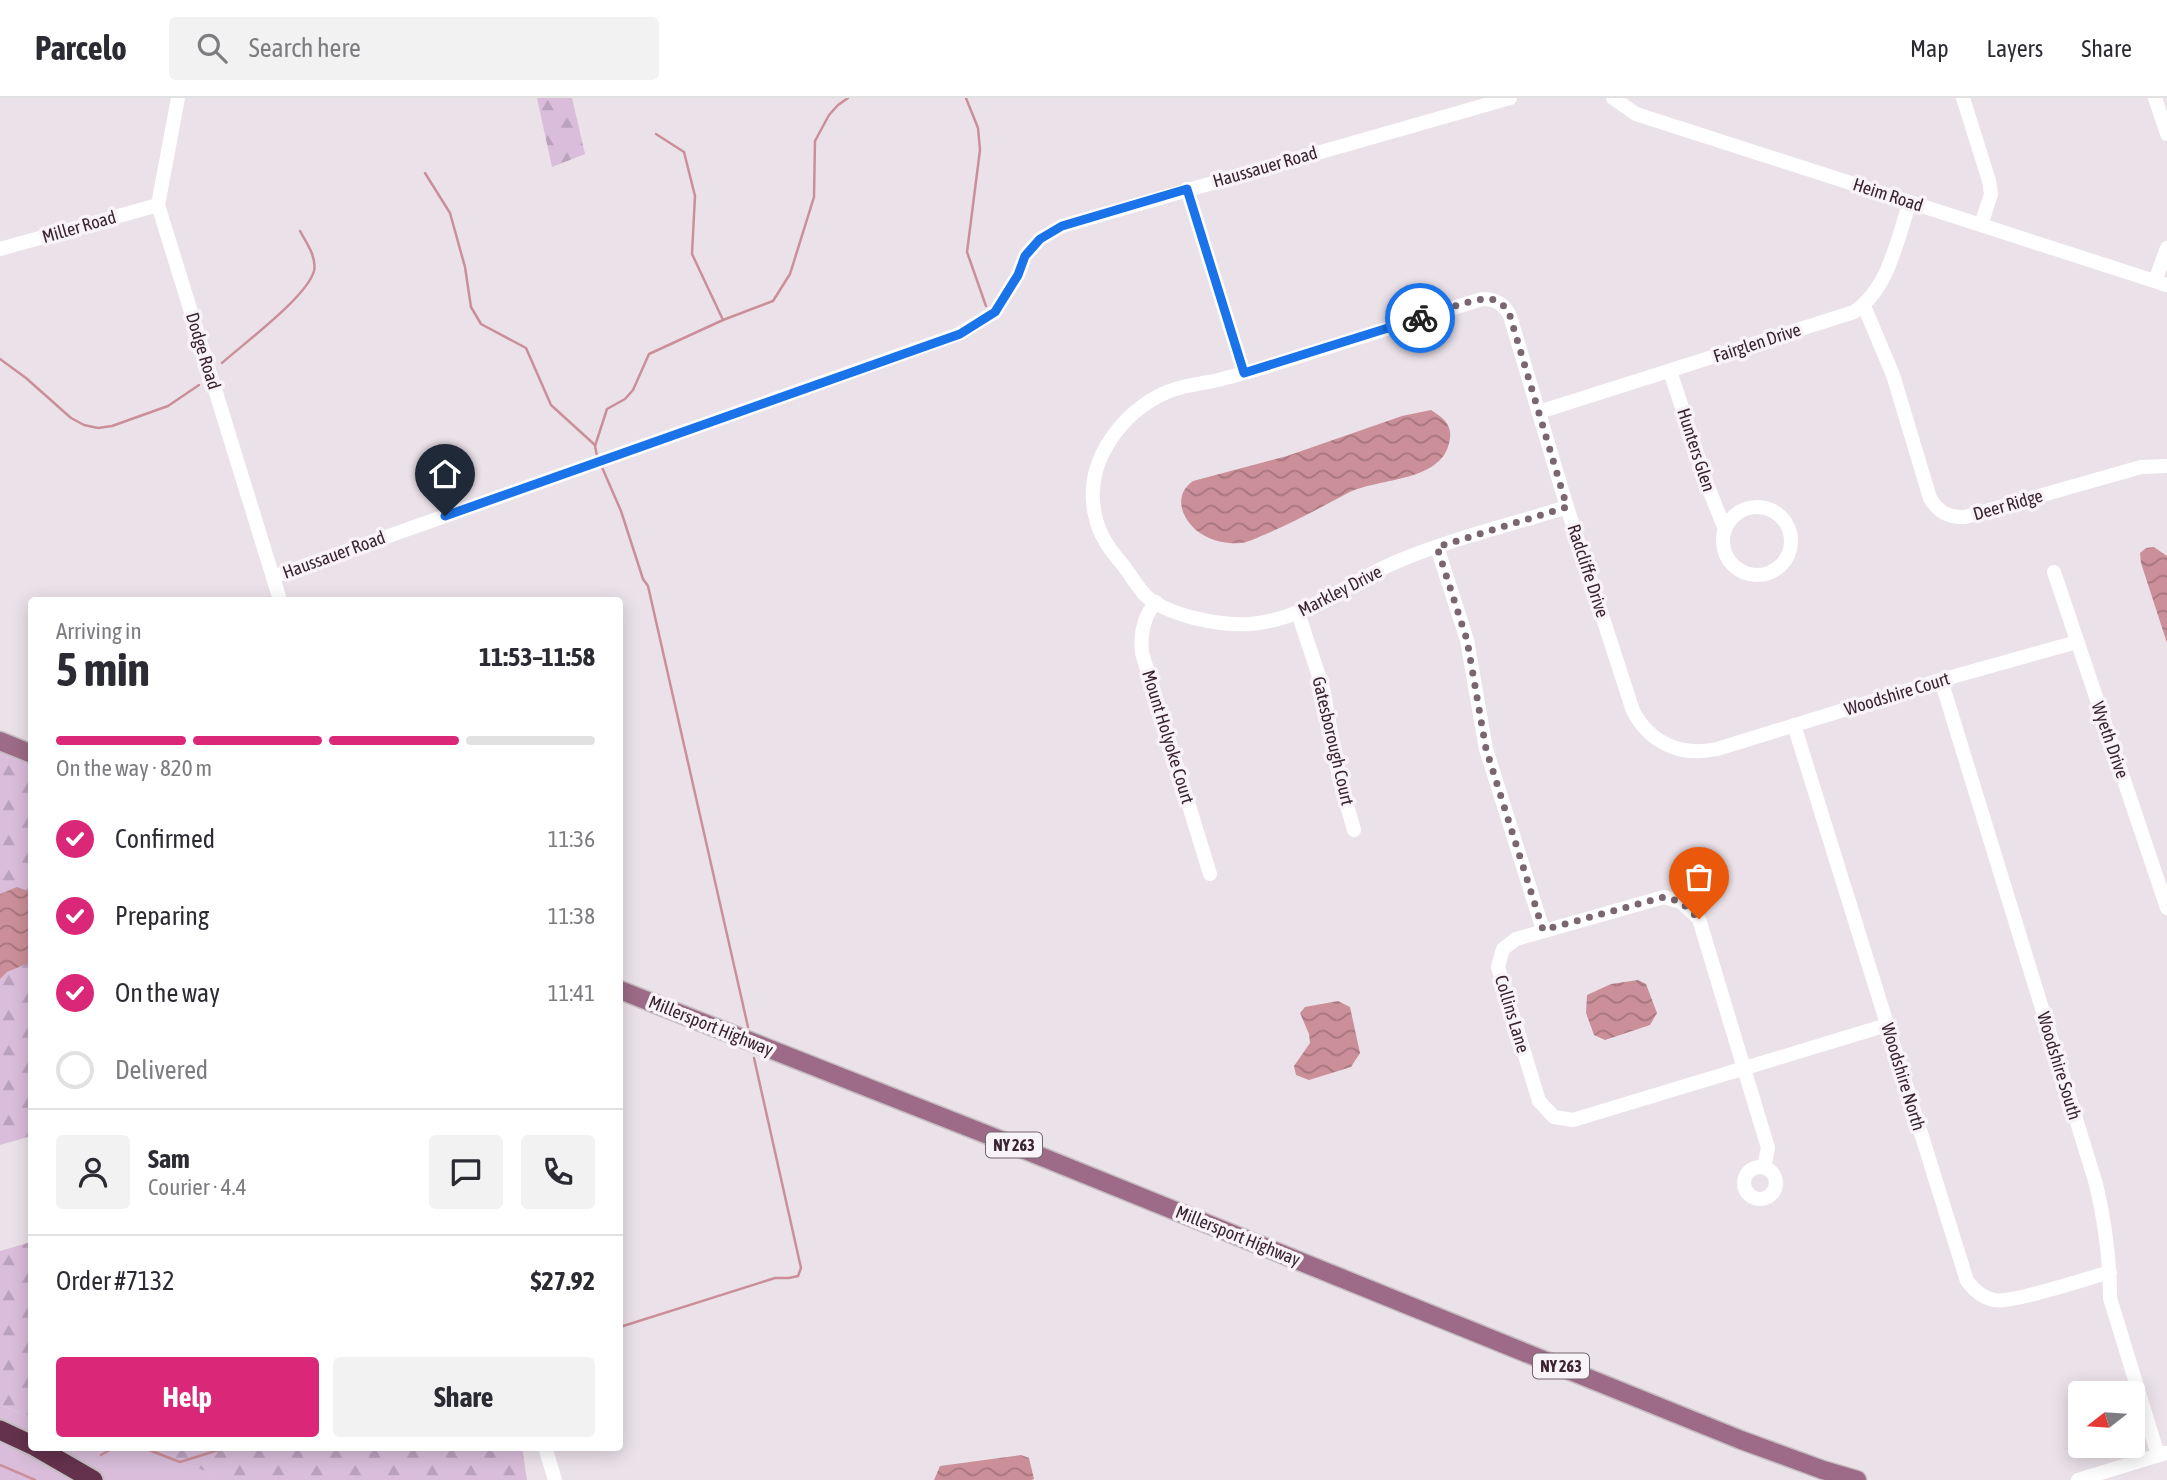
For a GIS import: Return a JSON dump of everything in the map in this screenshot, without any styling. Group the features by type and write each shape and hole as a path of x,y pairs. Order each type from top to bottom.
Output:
{"highway":[{"path":"0,1430 28,1443"},
{"path":"43,1451 93,1480"}],"main road":[{"path":"0,741 28,752"},
{"name":"Millersport Highway","path":"623,991 988,1135 1741,1440 1855,1480"}],"street":[{"name":"Dodge Road","path":"178,98 158,205 279,597"},
{"name":"Haussauer Road","path":"273,577 960,334 995,312 1018,275 1025,256 1040,239 1062,226 1510,98"},
{"name":"Heim Road","path":"1613,98 1636,114 2161,283"},
{"path":"1963,98 1991,194 1981,225"},
{"path":"2155,98 2167,133"},
{"path":"1187,189 1244,373"},
{"path":"1864,306 1883,281 1910,202"},
{"name":"Miller Road","path":"0,250 158,205"},
{"path":"2161,283 2167,248"},
{"name":"Radcliffe Drive","path":"1244,373 1494,296 1510,316 1567,507 1633,711 1638,721 1657,740 1670,747 1693,752 1717,749"},
{"name":"Fairglen Drive","path":"1539,412 1842,317 1864,306"},
{"name":"Deer Ridge","path":"1864,306 1893,375 1930,498 1948,516 1965,517 2141,467 2167,466"},
{"name":"Hunters Glen","path":"1670,371 1708,487 1725,529 1722,541 1730,563 1739,571 1761,576 1773,572 1789,556 1791,534 1787,523 1770,509 1748,508 1738,512 1730,519 1725,529"},
{"name":"Markley Drive","path":"1244,373 1185,386 1152,400 1134,412 1117,430 1101,458 1096,474 1093,502 1100,533 1108,548 1145,595 1190,617 1228,624 1266,622 1298,613 1394,563 1567,507"},
{"path":"1437,547 1467,640 1486,749 1543,930"},
{"name":"Wyeth Drive","path":"2054,572 2167,908"},
{"name":"Mount Holyoke Court","path":"1156,602 1149,611 1142,633 1142,653 1210,874"},
{"name":"Gatesborough Court","path":"1298,613 1323,688 1339,777 1353,830"},
{"name":"Woodshire Court","path":"1717,749 2077,642"},
{"name":"Woodshire South","path":"1941,681 2096,1184 2105,1222 2110,1298 2163,1454"},
{"name":"Woodshire North","path":"1794,726 1963,1271 1974,1289 1984,1297 2004,1301 2110,1272"},
{"name":"Collins Lane","path":"1744,1069 1699,919 1681,902 1664,897 1543,930 1516,939 1503,949 1498,967 1539,1101 1554,1117 1573,1120 1744,1069 1887,1025"},
{"path":"1744,1069 1768,1148 1764,1167"},
{"path":"546,1451 555,1480"},
{"path":"2078,1480 2111,1474 2163,1454"}],"green space":[{"path":"537,98 572,98 585,154 552,167"},
{"path":"0,741 28,752 28,1137 0,1145"},
{"path":"28,1243 28,1416 0,1405 0,1251"},
{"path":"0,1405 28,1416 28,1451 152,1451 209,1472 212,1480 0,1480"},
{"path":"152,1451 523,1451 527,1480 212,1480 208,1472"}],"water":[{"path":"1431,410 1448,425 1450,433 1445,453 1436,463 1424,471 1348,493 1251,541 1232,543 1205,536 1191,525 1182,510 1182,495 1193,481 1287,456 1402,416"},
{"path":"2154,547 2167,556 2167,643 2141,563 2140,553 2146,548"},
{"path":"17,887 28,891 28,963 7,972 0,979 0,894"},
{"path":"1638,980 1646,984 1657,1013 1650,1025 1605,1040 1594,1035 1586,1013 1587,995 1611,984"},
{"path":"1338,1001 1350,1007 1360,1053 1351,1067 1309,1080 1296,1075 1294,1066 1310,1043 1300,1013 1305,1007"},
{"path":"1021,1455 1029,1458 1034,1479 1032,1480 934,1480 940,1466"}],"waterway":[{"path":"597,456 595,446 607,409 625,399 633,390 649,354 723,320 773,301 790,274 814,197 815,141 829,115 848,98"},
{"path":"966,98 978,128 980,150 967,252 986,306"},
{"path":"656,134 684,152 695,196 692,254 723,320"},
{"path":"425,173 450,213 465,267 471,307 481,324 526,348 551,405 595,445"},
{"path":"222,363 287,307 309,282 314,271 314,260 300,231"},
{"path":"0,359 71,418 98,428 112,426 168,406 199,385"},
{"path":"601,465 621,511 643,579 648,586 748,1027"},
{"path":"623,1326 775,1278 798,1276 801,1268 754,1058"},
{"path":"101,1455 108,1451"},
{"path":"151,1451 180,1462 215,1451"},
{"path":"0,1465 35,1480"}],"way so far":[{"path":"1420,318 1482,299 1498,301 1504,306 1510,316 1567,507 1437,547 1467,640 1486,749 1543,930 1664,897 1681,902 1699,919"}],"route":[{"path":"445,516 960,334 995,312 1018,275 1025,256 1040,239 1062,226 1187,189 1244,373 1420,318"}]}
